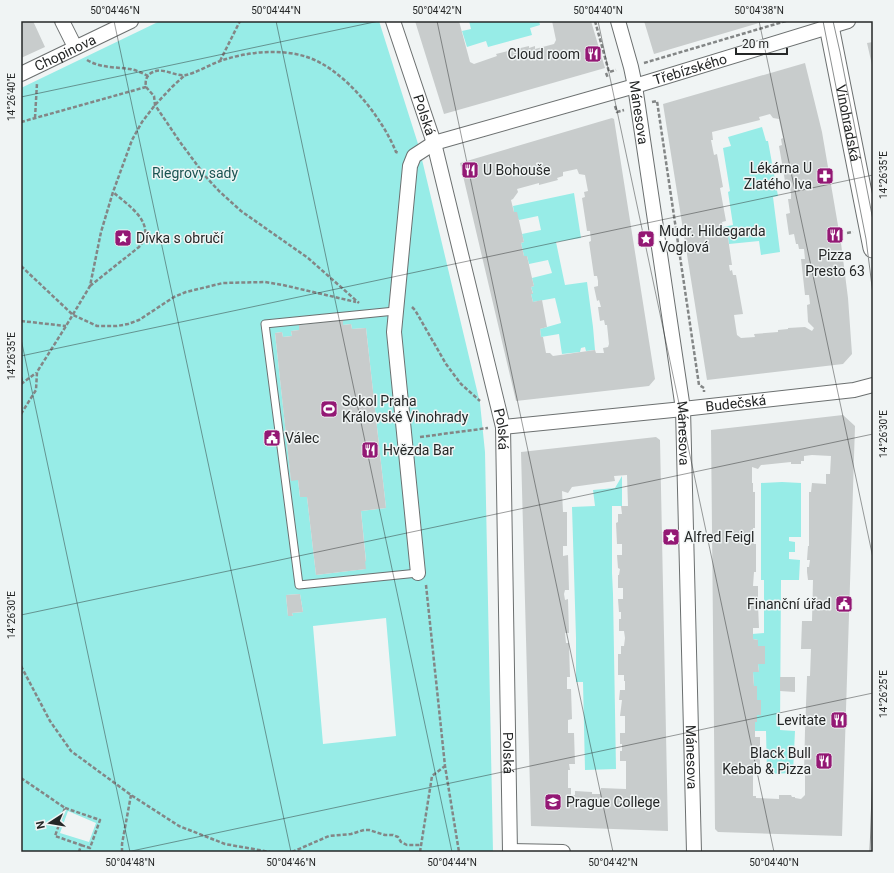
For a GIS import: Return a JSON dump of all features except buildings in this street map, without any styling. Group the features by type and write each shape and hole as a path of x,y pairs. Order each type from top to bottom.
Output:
{"main road":[{"name":"Vinohradská","path":"829,24 873,248"}],"street":[{"path":"62,21 75,47"},
{"name":"Chopinova","path":"21,74 131,21"},
{"name":"Polská","path":"393,21 434,143 503,427 510,852"},
{"name":"Mánesova","path":"618,21 635,86 683,409 694,852"},
{"name":"Třebízského","path":"414,156 434,143 635,86 829,24 848,21"},
{"path":"414,156 410,166 394,332 406,439 418,573"},
{"name":"Budečská","path":"503,427 854,390 873,385"},
{"path":"510,852 563,852"}],"lane":[{"path":"395,311 265,324 298,585 418,573"}],"path":[{"path":"220,61 240,21"},
{"path":"595,21 609,72 631,67 786,21"},
{"path":"75,47 83,57 93,64 131,69 148,76"},
{"path":"21,377 22,383 37,372 90,286 101,232 113,192 132,140 142,122 155,106 185,75 220,61 253,54 291,53 315,60 329,68 348,84 377,116 392,140 396,152 414,156"},
{"path":"21,266 73,315 97,326 117,326 139,320 174,297 186,292 223,283 265,282 360,303 308,258 241,211 206,177 155,106 154,96 146,87 145,81 152,72 158,71 185,75"},
{"path":"36,118 37,78"},
{"path":"21,122 146,87"},
{"path":"657,101 699,385 704,388"},
{"path":"90,286 139,248 145,235 143,220 113,192"},
{"path":"410,305 415,310 446,364 461,384 483,403"},
{"path":"21,321 66,326"},
{"path":"21,414 36,390 37,372"},
{"path":"485,422 486,436"},
{"path":"406,439 482,428"},
{"path":"418,573 427,587 445,766 459,852"},
{"path":"21,666 50,721 71,750 131,795 179,826 226,844 269,851"},
{"path":"420,852 432,776 445,766"},
{"path":"21,778 65,808 100,820 90,848 55,836 65,808"},
{"path":"122,852 122,844 131,795"},
{"path":"292,852 330,836 351,834 364,830 393,835 398,837 401,842 407,845 421,845"},
{"path":"79,852 81,845"}],"green space":[{"name":"Riegrovy sady","path":"160,21 379,21 419,147 480,403 485,452 493,852 21,852 21,88","holes":["343,320 343,325 351,324 352,329 366,328 386,508 361,511 366,561 365,569 316,575 307,497 300,497 298,480 291,480 275,333 282,332 283,337 292,336 291,331 299,330 299,325","300,594 303,612 292,613 293,616 288,616 286,595","386,618 396,736 323,744 313,626","68,811 96,823 89,842 60,833"]},
{"path":"469,21 539,21 540,25 530,28 532,35 488,47 486,41 467,47 462,31 471,29"},
{"path":"762,127 766,141 768,141 778,196 773,197 780,252 761,255 759,241 729,244 727,231 724,231 723,227 733,225 728,192 730,191 723,148 731,146 728,137"},
{"path":"574,193 581,238 556,242 565,285 587,282 595,350 586,351 585,347 581,348 580,352 562,354 559,334 541,337 540,329 561,323 555,298 533,302 531,294 533,293 531,287 534,286 532,278 552,273 548,260 529,264 527,256 524,256 521,243 524,242 522,234 541,230 538,216 519,220 514,212 513,206"},
{"path":"622,476 622,506 612,506 616,769 585,770 583,682 576,682 572,507 595,506 593,490 615,488"},
{"path":"761,483 801,483 801,537 789,537 789,541 795,542 795,552 789,552 789,559 800,560 799,580 781,580 780,730 795,731 793,773 767,774 766,731 755,731 757,715 761,715 761,701 757,700 753,672 759,672 758,664 765,664 765,646 758,646 758,640 753,639 752,634 764,633 764,580 761,580"}],"tram line":[{"path":"823,21 866,239 873,294"},
{"path":"833,21 873,220"},
{"path":"870,852 873,766"}],"place":[{"name":"Cloud room","path":"593,54"},
{"name":"U Bohouše","path":"470,170"},
{"name":"Lékárna U Zlatého lva","path":"825,176"},
{"name":"Pizza Presto 63","path":"835,235"},
{"name":"Dívka s obručí","path":"123,238"},
{"name":"Mudr. Hildegarda Voglová","path":"646,239"},
{"name":"Sokol Praha Královské Vinohrady","path":"329,409"},
{"name":"Válec","path":"272,438"},
{"name":"Hvězda Bar","path":"370,450"},
{"name":"Alfred Feigl","path":"671,537"},
{"name":"Finanční úřad","path":"844,604"},
{"name":"Levitate","path":"839,720"},
{"name":"Black Bull Kebab & Pizza","path":"824,761"},
{"name":"Prague College","path":"553,802"}]}
